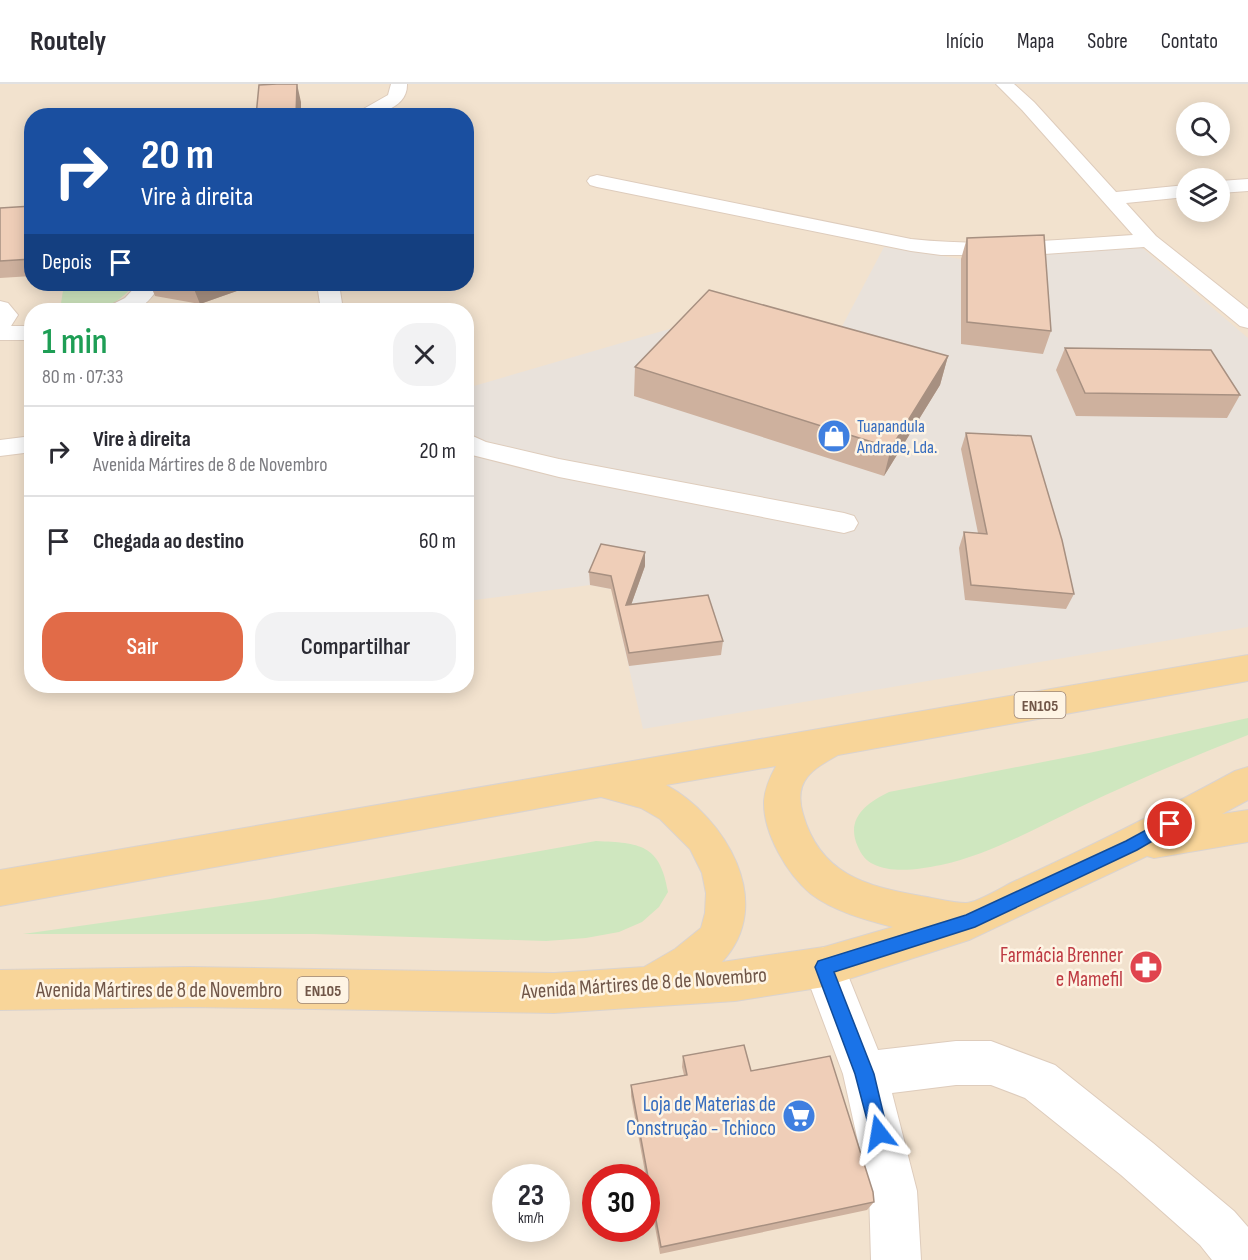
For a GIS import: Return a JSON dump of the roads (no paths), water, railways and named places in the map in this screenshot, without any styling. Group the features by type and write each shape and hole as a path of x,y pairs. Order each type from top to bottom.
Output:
{"main road":[{"name":"EN105","path":"0,888 1248,668"},
{"path":"832,742 804,755 785,780 782,801 786,828 799,854 820,880 852,897 888,908 969,922"},
{"name":"Avenida Mártires de 8 de Novembro","path":"0,990 189,987 554,993 735,981 824,967 969,922 1132,845 1248,782"},
{"path":"600,783 653,796 677,812 704,837 722,869 727,899 719,936 687,966 646,988"},
{"path":"1132,845 1248,826"}],"street":[{"path":"375,108 394,99 399,92 399,84"},
{"path":"1004,84 1028,106 1149,240 1248,321"},
{"path":"597,181 950,251 990,251 1149,240"},
{"path":"1230,187 1248,184"},
{"path":"1113,198 1176,192"},
{"path":"132,303 143,291"},
{"path":"0,308 6,315 0,325"},
{"path":"0,333 24,333"},
{"path":"0,448 24,445"},
{"path":"474,446 559,468 844,523"},
{"path":"824,967 865,1074 894,1191 896,1260"},
{"path":"865,1074 956,1063 991,1063 1039,1081 1137,1159 1216,1228 1244,1260"}],"place":[{"name":"Tuapandula Andrade, Lda.","path":"834,436"},
{"name":"Farmácia Brenner e Mamefil","path":"1146,967"},
{"name":"Loja de Materias de Construção - Tchioco","path":"799,1116"}]}
